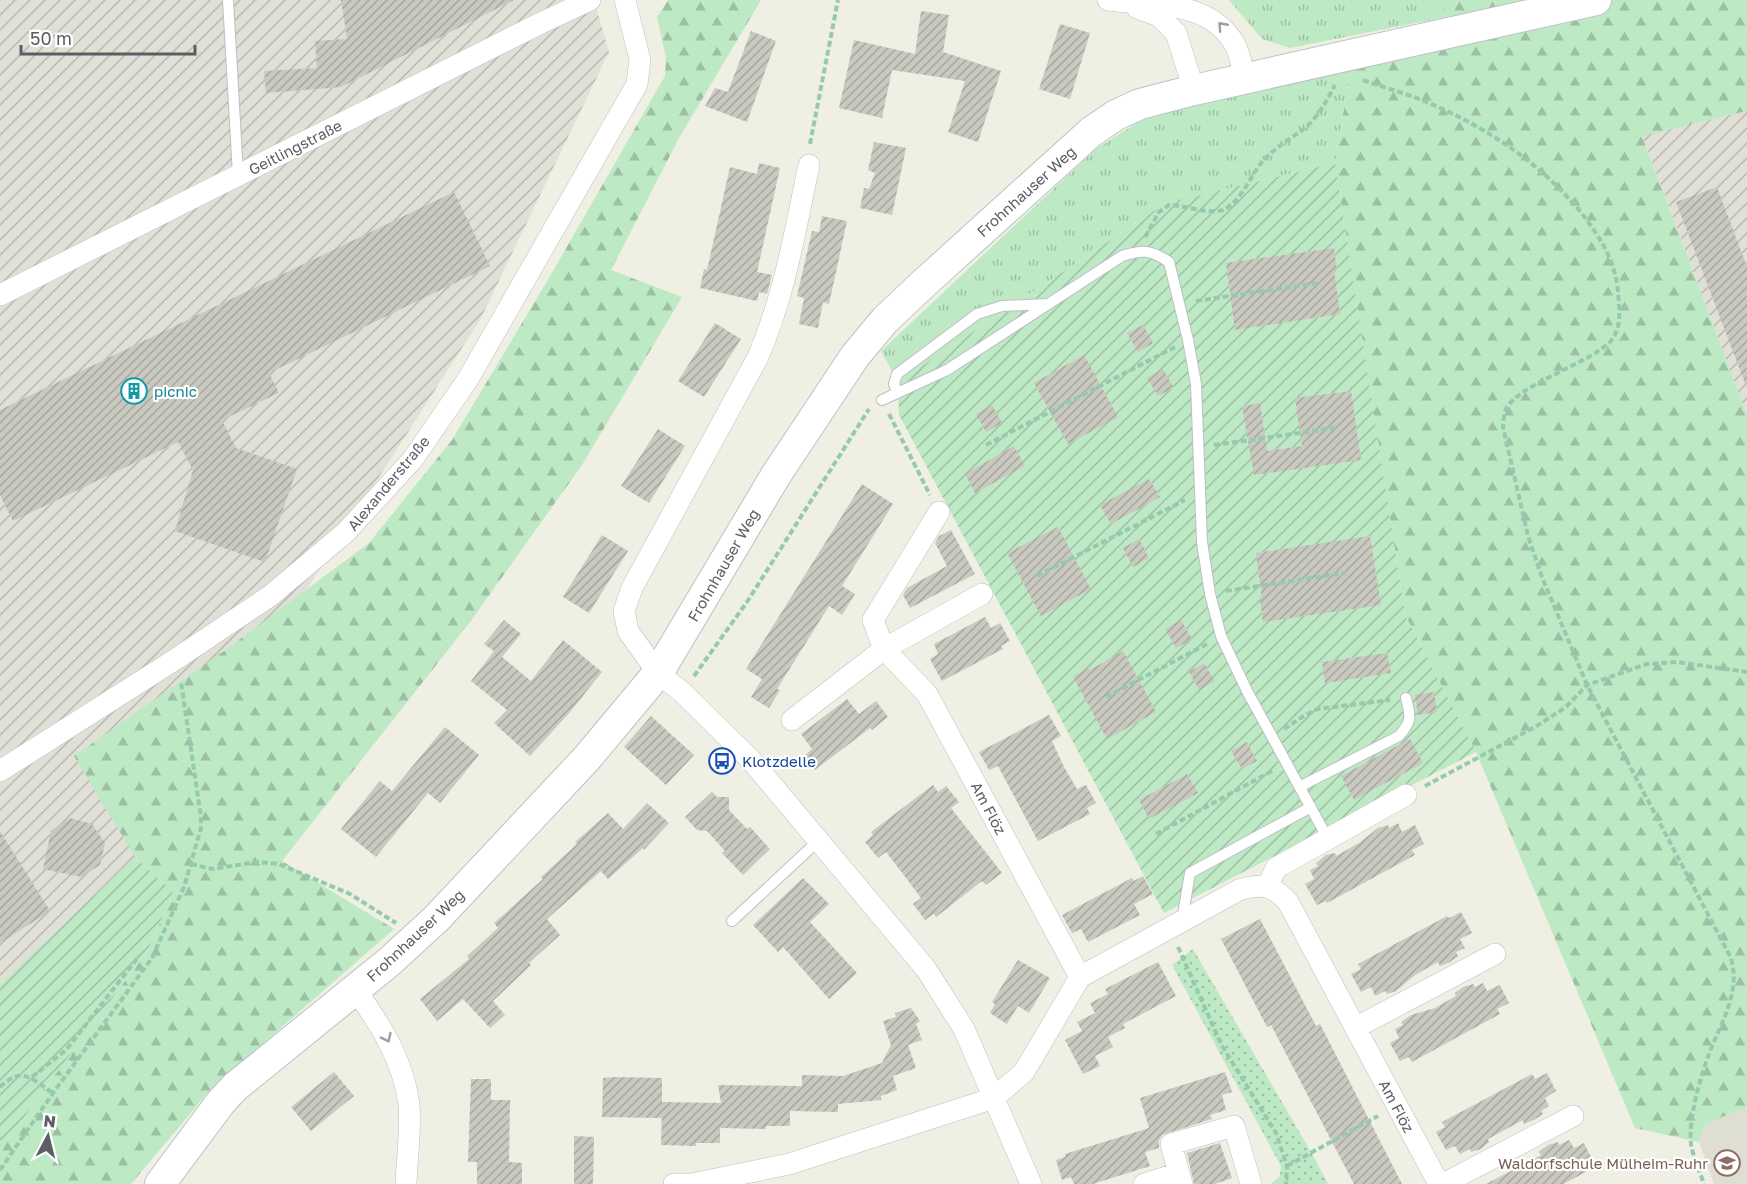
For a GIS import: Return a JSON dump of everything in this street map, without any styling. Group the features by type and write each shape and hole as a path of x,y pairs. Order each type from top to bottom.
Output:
{"main road":[{"name":"Frohnhauser Weg","path":"160,1184 221,1102 235,1087 389,962 455,900 587,758 658,673 776,475 855,356 885,320 1091,132 1116,115 1140,104 1596,0"}],"street":[{"name":"Geitlingstraße","path":"0,295 590,0"},
{"name":"Alexanderstraße","path":"0,771 270,596 346,532 413,459 468,379 637,84 640,60 625,0"},
{"path":"1114,1 1183,5 1207,13 1222,24 1236,45 1245,79"},
{"path":"1114,1 1159,16 1176,33 1194,90"},
{"path":"809,165 773,321 758,357 632,588 624,611 628,631 658,673 682,692 751,760 926,969 964,1029 1031,1184"},
{"name":"Am Flöz","path":"939,512 873,620 884,649 927,694 1080,977"},
{"path":"792,720 884,649 982,594"},
{"path":"674,1184 692,1184 789,1164 994,1098 1024,1072 1080,977 1239,890 1251,886 1267,887 1276,868 1407,795"},
{"name":"Am Flöz","path":"1267,887 1278,891 1288,902 1396,1106 1441,1184 1573,1116"},
{"path":"1355,1028 1495,954"},
{"path":"355,989 380,1024 398,1063 409,1106 406,1184"},
{"path":"1144,1184 1181,1179 1171,1144 1234,1126 1251,1184"}],"lane":[{"path":"228,0 238,175"},
{"path":"882,400 948,370 1122,256 1137,251 1154,252 1169,262 1180,303 1196,384 1202,542 1210,594 1221,636 1247,691 1328,839"},
{"path":"897,393 894,384 897,374 977,314 1002,306 1049,304"},
{"path":"1301,786 1399,736 1409,724 1410,714 1406,698"},
{"path":"1176,925 1190,873 1311,807"},
{"path":"732,921 819,841"}],"path":[{"path":"809,165 811,135 838,0"},
{"path":"1137,251 1159,212 1169,205 1211,211 1224,210 1235,200 1260,163 1274,149 1307,125 1319,112 1337,79"},
{"path":"1358,79 1443,109 1489,133 1531,163 1565,194 1590,224 1611,260 1617,283 1620,312 1618,329 1610,343 1584,360 1517,396 1505,410 1503,427 1528,536 1542,578 1587,685 1731,958 1735,973 1729,1006 1709,1054 1694,1110 1691,1144 1704,1184"},
{"path":"1180,303 1317,283"},
{"path":"986,445 1188,340"},
{"path":"682,692 747,602 866,412 882,400 939,512"},
{"path":"1198,447 1336,428"},
{"path":"1037,576 1199,493"},
{"path":"1210,594 1345,573"},
{"path":"1106,697 1221,636"},
{"path":"0,1170 152,958 174,912 201,828 176,659"},
{"path":"1407,795 1535,727 1566,707 1587,685 1647,664 1677,662 1747,672"},
{"path":"1273,736 1318,709 1406,698"},
{"path":"1155,834 1288,763"},
{"path":"190,864 212,869 269,862 294,869 350,894 417,935"},
{"path":"1176,925 1221,1044 1276,1133 1287,1166 1286,1184"},
{"path":"32,1077 66,1050 139,956"},
{"path":"0,1087 23,1075 32,1077 53,1093"},
{"path":"1287,1166 1396,1106"}],"shaded area":[{"path":"0,0 594,0 609,52 480,320 135,857 0,984"},
{"path":"1747,111 1747,415 1642,135"},
{"name":"Waldorfschule Mülheim-Ruhr","path":"1747,1107 1747,1184 1714,1184 1699,1142 1705,1124"}],"green space":[{"path":"668,0 761,0 679,138 611,270 682,297 582,465 470,622 282,861 394,929 210,1090 131,1184 0,1184 0,1152 148,950 173,892 135,857 74,756 224,651 369,543 452,440 549,278 665,76 666,58 657,17"},
{"path":"1229,0 1435,0 1451,16 1290,48 1262,39"},
{"path":"1435,0 1747,0 1747,111 1642,136 1747,415 1747,1107 1705,1124 1699,1142 1635,1128 1476,752 1405,615 1335,163 1351,66 1397,54 1451,16"},
{"path":"1351,66 1335,163 1166,203 898,382 881,351 1096,149 1154,112"},
{"path":"1335,163 1405,615 1476,752 1164,913 899,415 898,382 1166,203"},
{"path":"135,857 173,892 148,950 0,1152 0,984"},
{"path":"1193,949 1328,1184 1271,1184 1280,1176 1281,1166 1172,965"}],"building":[{"path":"341,0 514,0 341,87 266,93 264,71 317,68 315,41 347,39"},
{"path":"921,11 949,15 943,52 1001,71 978,142 948,132 965,81 892,70 882,118 839,108 854,40 915,54"},
{"path":"1060,24 1090,33 1070,99 1039,89"},
{"path":"751,31 776,41 747,122 705,106 715,88 728,92"},
{"path":"874,142 906,148 892,215 860,208 864,188 869,189 875,173 868,170"},
{"path":"759,163 780,168 757,272 772,275 767,294 759,292 757,301 700,288 704,269 707,270 730,167 757,174"},
{"path":"1717,187 1747,267 1747,383 1745,383 1676,202"},
{"path":"454,192 490,266 269,373 279,393 222,420 236,448 297,469 265,562 175,531 193,470 178,442 13,521 0,495 0,410"},
{"path":"822,216 847,221 829,304 823,302 818,328 799,324 804,298 797,296 812,231 819,232"},
{"path":"1334,248 1337,269 1334,270 1340,314 1235,330 1226,263"},
{"path":"715,323 741,339 704,397 678,381"},
{"path":"1143,325 1153,343 1138,352 1127,333"},
{"path":"1084,355 1118,417 1068,444 1034,383"},
{"path":"1163,369 1174,388 1158,396 1147,378"},
{"path":"1351,391 1361,460 1254,475 1242,406 1260,403 1267,451 1302,446 1295,398"},
{"path":"992,405 1002,423 986,432 976,414"},
{"path":"658,429 685,446 649,503 621,486"},
{"path":"1014,446 1025,466 975,493 965,474"},
{"path":"1149,479 1160,497 1111,524 1100,505"},
{"path":"862,484 893,504 842,586 855,594 842,615 829,606 777,689 780,690 769,708 751,697 762,679 746,669"},
{"path":"1058,527 1091,589 1041,616 1007,553"},
{"path":"951,530 975,574 910,608 903,595 907,588 947,566 935,543 939,536"},
{"path":"602,535 628,551 589,613 563,597"},
{"path":"1370,536 1381,605 1263,622 1256,553"},
{"path":"1139,539 1149,558 1133,567 1123,548"},
{"path":"985,617 991,628 1000,623 1010,641 1001,646 1003,649 942,681 930,659 938,654 934,644"},
{"path":"504,620 521,634 502,657 531,681 563,640 602,672 530,756 494,723 507,710 471,681 494,651 484,644"},
{"path":"1181,620 1192,639 1176,648 1165,629"},
{"path":"1123,651 1156,712 1107,739 1073,677"},
{"path":"1387,653 1391,673 1325,683 1322,662"},
{"path":"1204,663 1215,681 1199,690 1189,672"},
{"path":"1434,692 1437,712 1418,715 1415,695"},
{"path":"847,699 859,714 876,701 888,717 815,770 804,756 812,749 801,734"},
{"path":"1049,715 1061,736 1052,741 1064,767 1077,789 1086,785 1096,803 1087,808 1090,814 1038,841 998,766 989,770 979,752"},
{"path":"651,716 694,755 666,785 624,747"},
{"path":"445,727 479,755 440,803 428,793 376,857 341,829 380,781 392,791"},
{"path":"1410,739 1423,763 1354,800 1341,776"},
{"path":"1247,742 1257,761 1242,769 1231,751"},
{"path":"1187,774 1198,793 1149,819 1139,800"},
{"path":"933,785 938,792 946,786 959,802 951,808 1002,873 986,885 982,881 936,917 934,914 925,920 913,904 921,898 903,874 886,852 878,858 865,842 873,835 871,832"},
{"path":"712,792 717,797 729,797 729,810 747,829 750,827 770,849 743,875 722,853 725,851 707,831 697,830 685,817"},
{"path":"647,803 669,823 644,850 643,848 608,879 601,871 547,919 560,935 529,963 531,965 493,1001 505,1015 490,1028 463,999 437,1021 420,999 469,959 467,956 498,928 494,923 543,879 541,877 577,844 575,842 608,813 623,829"},
{"path":"70,818 92,824 105,843 100,865 81,877 43,869 51,831"},
{"path":"1398,823 1402,832 1415,825 1424,844 1412,850 1415,855 1327,903 1326,901 1317,905 1305,884 1314,879 1310,870 1318,866 1316,863 1326,855 1335,853 1336,856 1359,843 1378,828 1388,825 1389,828"},
{"path":"0,831 50,911 0,943"},
{"path":"1143,876 1153,894 1134,904 1140,915 1088,942 1081,929 1072,933 1062,915 1132,878 1134,881"},
{"path":"803,878 829,904 810,922 857,973 829,999 783,947 778,952 753,925"},
{"path":"1461,912 1472,933 1460,939 1465,948 1456,952 1458,956 1440,966 1438,962 1415,975 1396,991 1387,994 1385,991 1375,996 1371,987 1361,992 1351,974 1361,969 1358,964 1447,916 1449,918"},
{"path":"1260,919 1316,1026 1320,1024 1402,1184 1354,1184 1271,1025 1267,1027 1221,939"},
{"path":"1018,960 1050,978 1029,1013 1018,1006 1007,1024 990,1013 995,1004 992,1002"},
{"path":"1158,962 1176,996 1123,1024 1125,1028 1108,1037 1113,1047 1095,1056 1100,1066 1083,1074 1065,1040 1082,1031 1077,1022 1095,1013 1090,1003 1108,994 1105,989"},
{"path":"1483,983 1487,991 1500,985 1509,1003 1497,1009 1500,1014 1412,1062 1409,1057 1400,1061 1390,1043 1399,1038 1395,1029 1403,1025 1401,1022 1411,1015 1435,1008 1456,996 1455,993 1463,987 1473,984 1475,987"},
{"path":"911,1008 920,1021 916,1024 922,1040 908,1045 916,1068 893,1076 897,1090 881,1096 881,1100 838,1104 838,1112 790,1111 790,1126 766,1126 766,1129 720,1128 720,1143 696,1143 696,1146 661,1145 662,1102 721,1103 718,1085 802,1086 802,1075 843,1076 882,1063 891,1045 883,1021 896,1017 895,1013"},
{"path":"334,1072 354,1096 311,1131 291,1107"},
{"path":"1225,1072 1232,1092 1222,1095 1226,1110 1210,1115 1212,1119 1162,1135 1159,1148 1145,1152 1150,1166 1093,1184 1074,1184 1071,1177 1062,1180 1056,1160 1065,1157 1065,1154 1149,1128 1140,1098"},
{"path":"1547,1073 1556,1091 1545,1098 1549,1106 1541,1111 1543,1114 1524,1124 1523,1120 1488,1139 1489,1142 1481,1149 1471,1152 1470,1149 1460,1154 1455,1146 1446,1150 1436,1132 1445,1127 1442,1122 1532,1074 1535,1079"},
{"path":"603,1078 662,1078 662,1118 602,1117"},
{"path":"471,1079 491,1079 491,1100 510,1100 509,1162 522,1163 522,1184 477,1184 477,1162 468,1162"},
{"path":"574,1136 594,1137 593,1184 574,1184"},
{"path":"1569,1140 1574,1148 1584,1143 1593,1161 1583,1167 1586,1172 1564,1184 1486,1184 1541,1155 1539,1152 1548,1145 1558,1142 1559,1145"},
{"path":"1220,1143 1232,1178 1215,1184 1194,1184 1187,1153"}],"place":[{"name":"picnic","path":"134,391"},
{"name":"Klotzdelle","path":"722,761"},
{"name":"Waldorfschule Mülheim-Ruhr","path":"1727,1163"}]}
